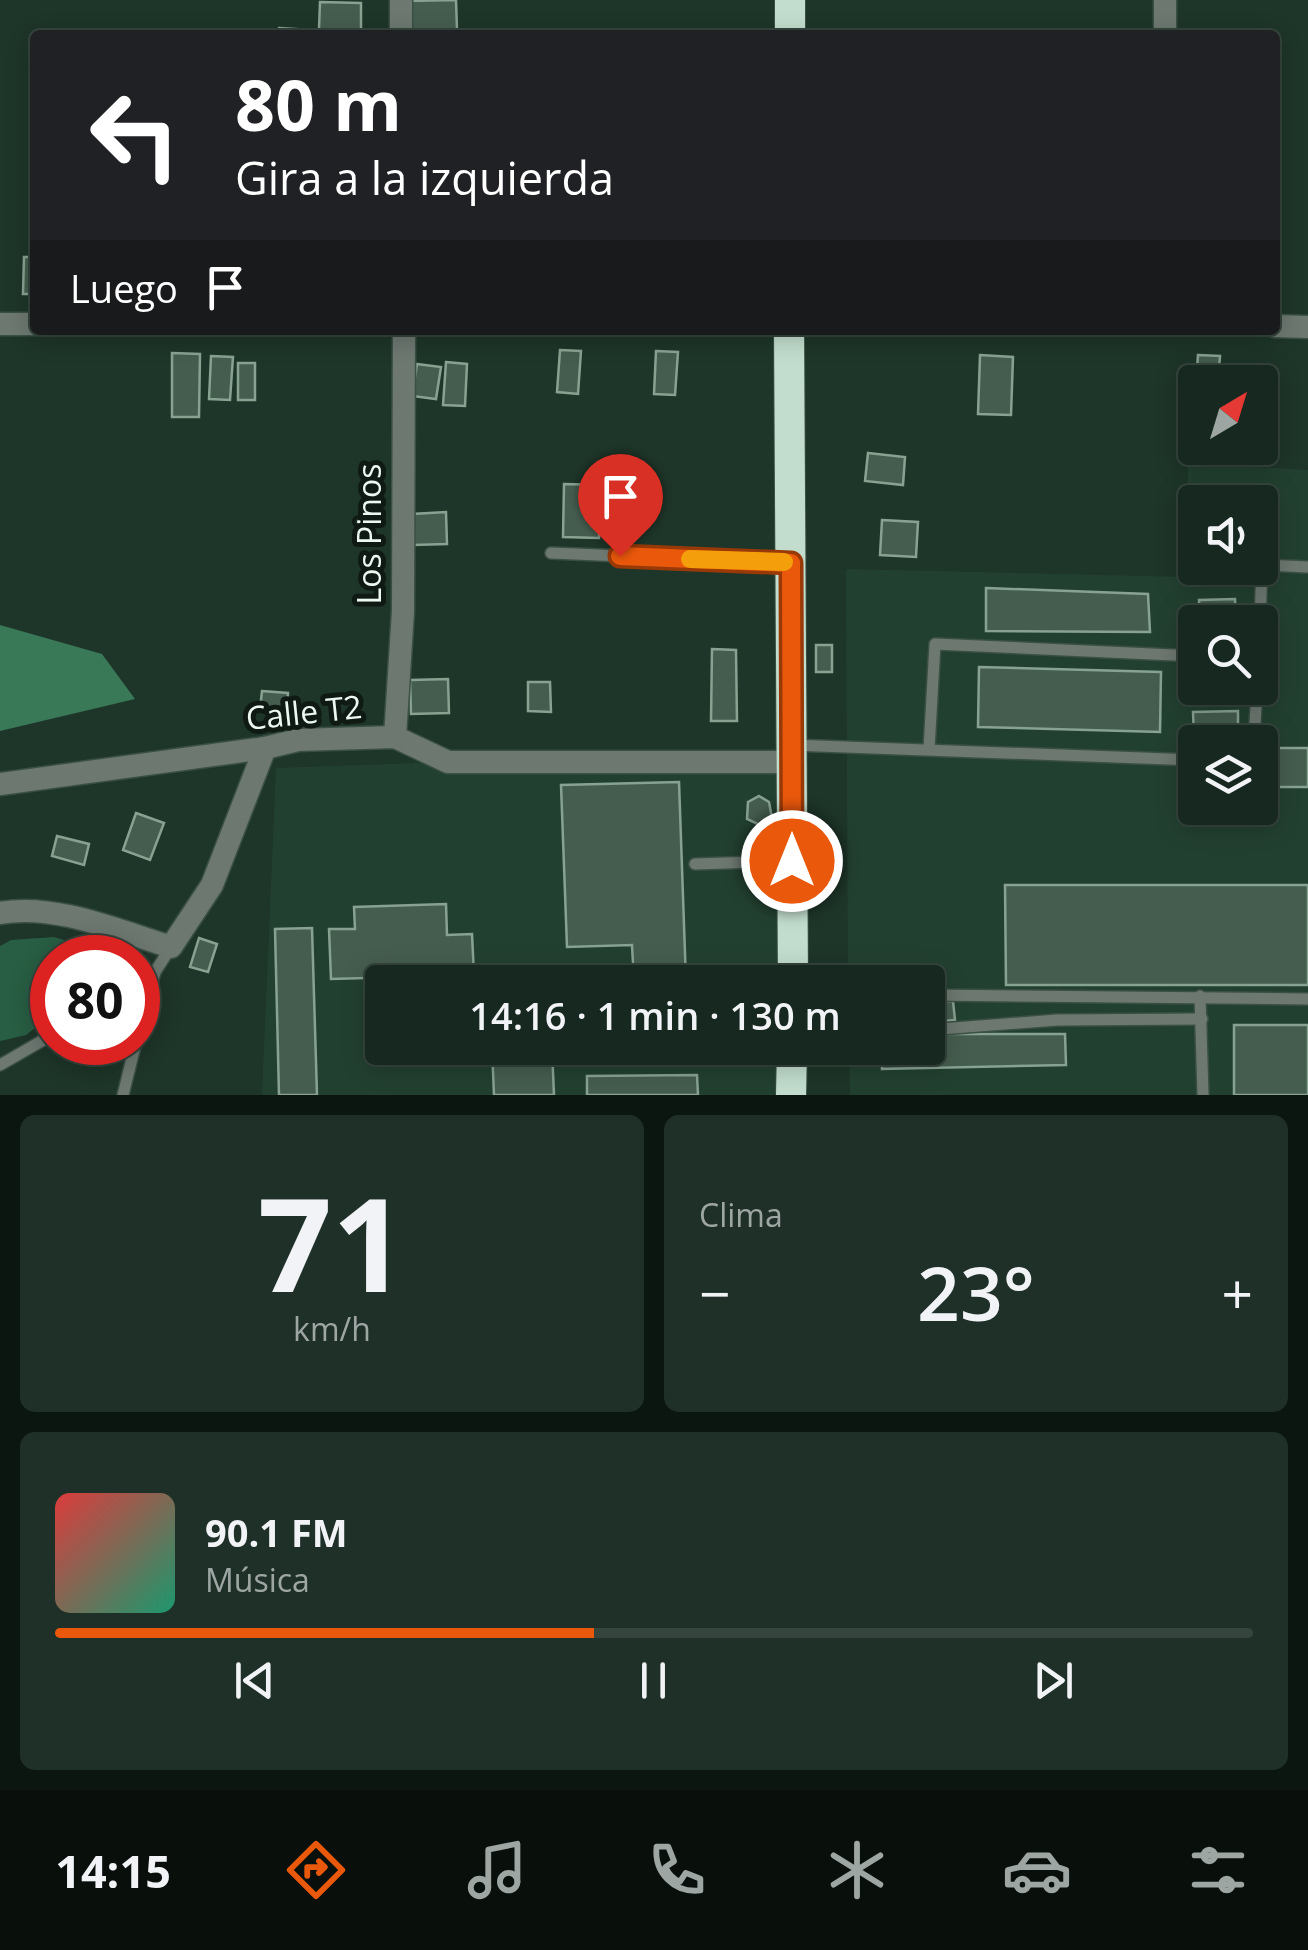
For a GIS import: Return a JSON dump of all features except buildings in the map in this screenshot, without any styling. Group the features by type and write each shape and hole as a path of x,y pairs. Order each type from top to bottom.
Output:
{"highway":[{"path":"790,0 790,30"},
{"path":"790,335 793,965"},
{"path":"791,1095 792,1065"}],"street":[{"path":"401,0 401,30"},
{"path":"1165,0 1166,30"},
{"path":"0,324 30,324"},
{"path":"1280,326 1308,327"},
{"name":"Los Pinos","path":"395,738 402,611 404,335"},
{"name":"Calle T2","path":"0,784 265,748 298,740 395,738 448,762 792,753"},
{"path":"0,913 20,910 59,916 171,947 212,884 265,748"}],"lane":[{"path":"551,553 791,563"},
{"path":"1261,605 1262,564 1308,568"},
{"path":"929,748 935,644 1178,655"},
{"path":"792,753 929,748 1178,759"},
{"path":"695,864 792,861"},
{"path":"160,963 171,947"},
{"path":"945,995 1308,1000"},
{"path":"1200,996 1204,1095"},
{"path":"945,1029 1058,1020 1202,1019"},
{"path":"0,1065 30,1048"},
{"path":"123,1095 131,1065"}],"shaded area":[{"path":"1188,465 1308,470 1308,1095 850,1095 849,1065 945,1065 945,965 848,965 846,569 1178,577 1178,585 1278,585 1278,485 1188,485"},
{"path":"0,625 102,654 135,699 0,731"},
{"path":"448,762 792,762 794,965 365,965 365,1065 794,1065 795,1095 262,1095 276,768"},
{"path":"30,939 30,1032 0,1041 0,946 11,940"}],"slow traffic":[{"path":"690,559 784,562"}],"route":[{"path":"620,556 791,563 792,861"}]}
